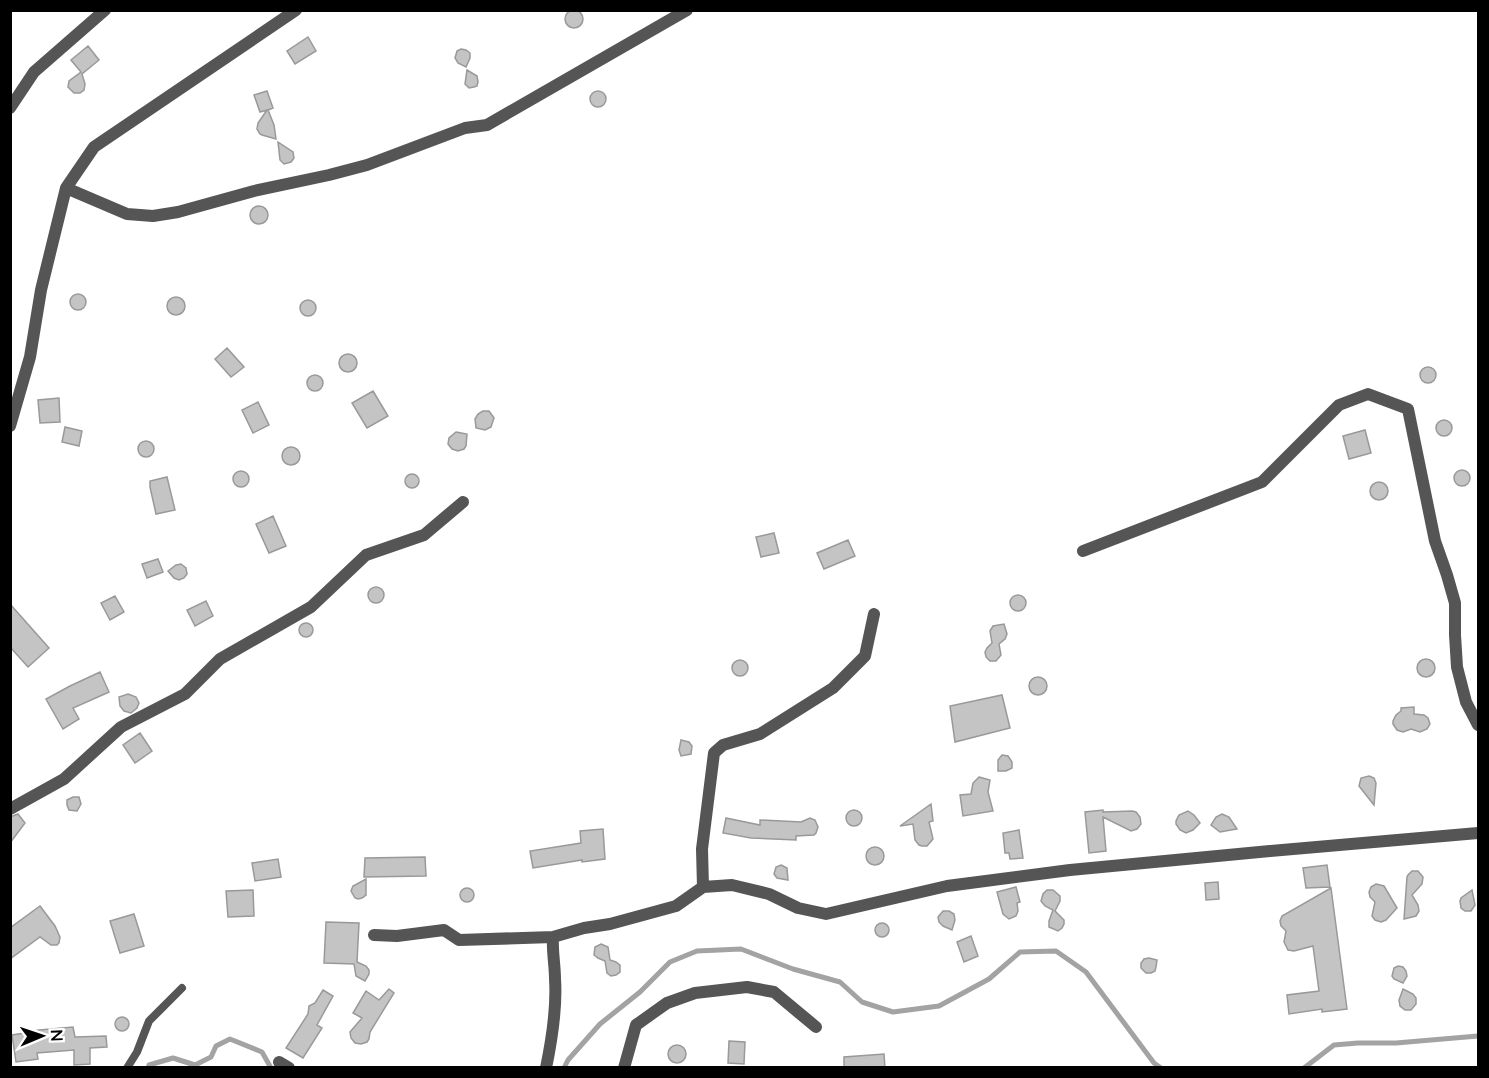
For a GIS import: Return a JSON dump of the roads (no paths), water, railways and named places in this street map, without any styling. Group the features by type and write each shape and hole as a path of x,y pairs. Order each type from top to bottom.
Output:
{"street":[{"path":"10,108 34,72 105,10"},
{"path":"10,426 30,357 41,290 66,188 94,147 296,10"},
{"path":"66,188 127,214 153,216 178,212 254,191 366,165 465,128 487,125 687,10"},
{"path":"1083,551 1262,482 1339,405 1368,394 1408,409 1435,541 1455,603 1457,667 1466,702 1479,725"},
{"path":"10,809 64,779 121,727 185,694 220,659 311,607 366,555 424,535 463,502"},
{"path":"702,887 702,849 714,753 723,745 760,734 833,688 865,656 874,614"},
{"path":"374,935 397,936 444,930 459,940 553,937 676,906 702,887 732,885 768,894 798,908 826,914 947,886 1070,870 1479,833"},
{"path":"546,1068 551,1043 555,980 553,937"},
{"path":"624,1068 636,1025 668,1003 695,993 747,987 774,992 816,1027"}],"lane":[{"path":"127,1068 137,1052 149,1022 182,988"}],"waterway":[{"path":"564,1068 568,1060 600,1024 640,992 670,962 697,951 741,949 793,969 840,982 862,1002 893,1012 939,1006 989,979 1020,952 1056,951 1086,972 1154,1063 1161,1068"},
{"path":"1304,1068 1334,1045 1396,1043 1478,1036"},
{"path":"148,1068 149,1065 173,1058 195,1065 211,1057 216,1046 230,1039 262,1052 271,1068"}]}
